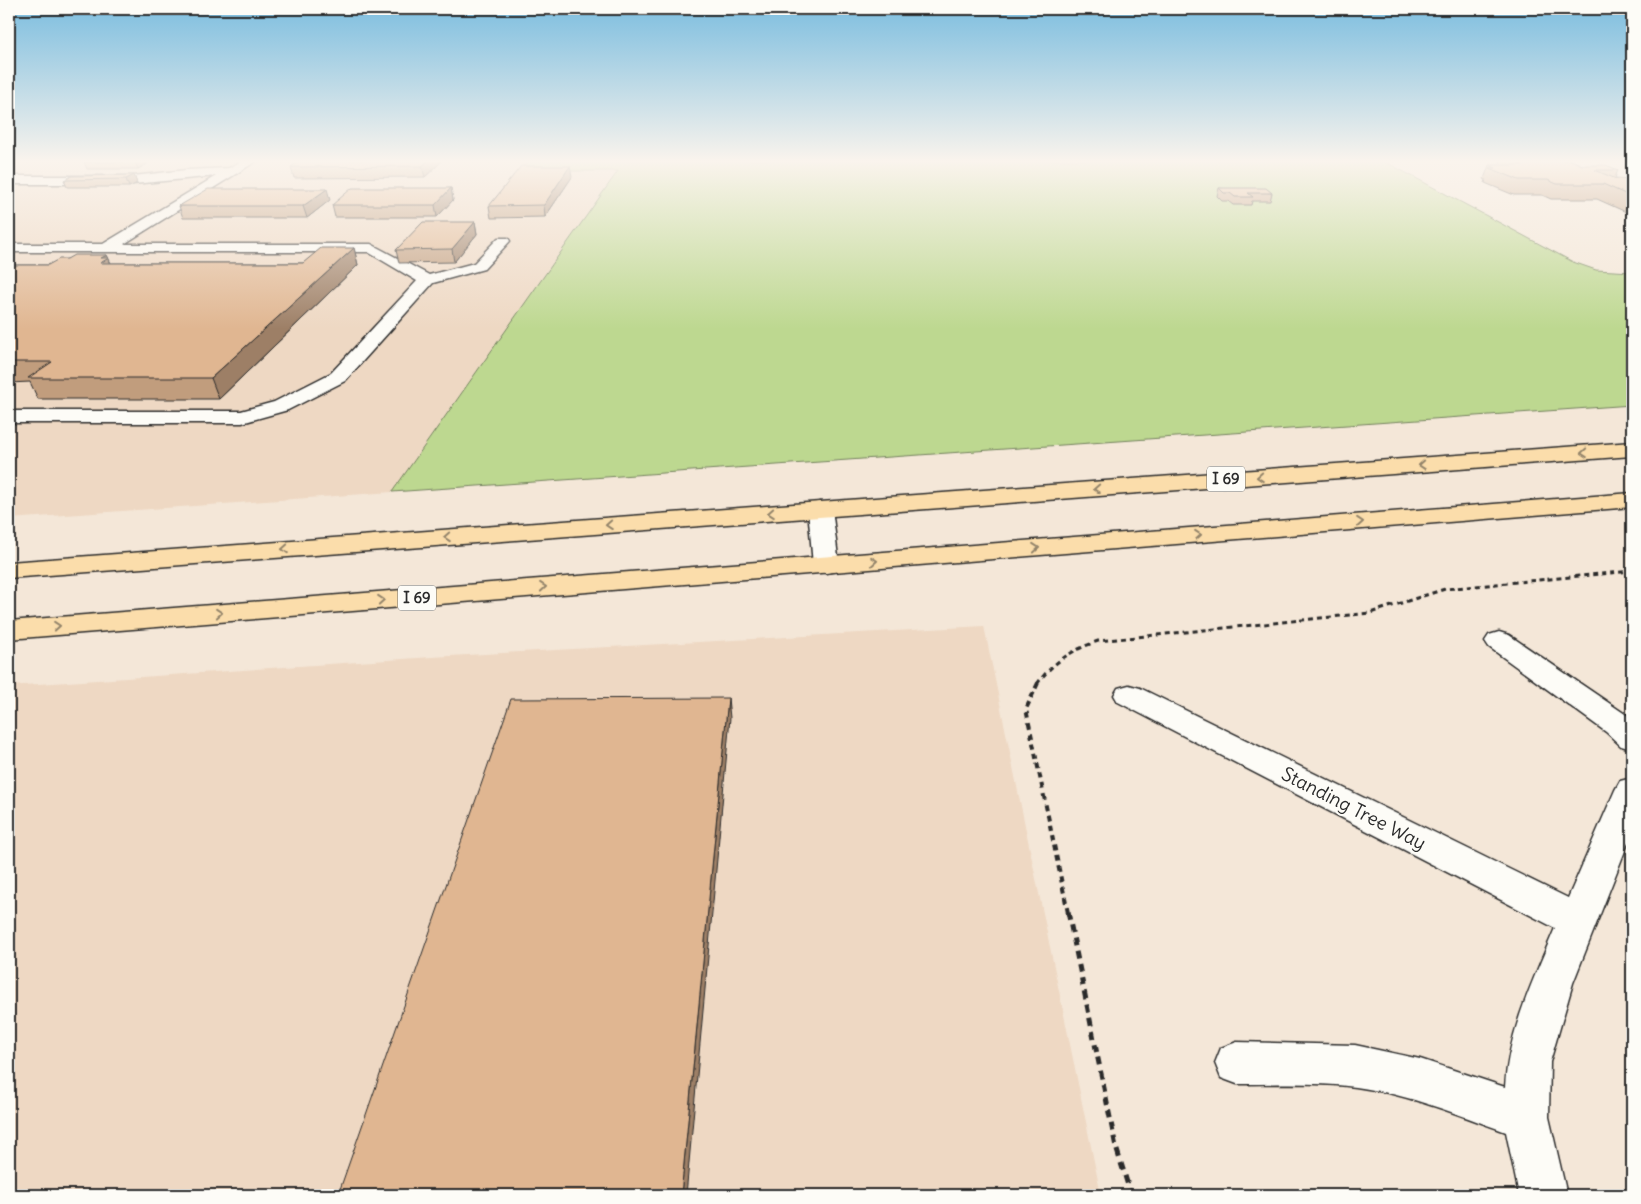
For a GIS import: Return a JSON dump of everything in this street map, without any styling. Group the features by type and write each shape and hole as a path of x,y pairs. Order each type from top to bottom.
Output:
{"highway":[{"name":"I 69","path":"9,570 1632,449"},
{"name":"I 69","path":"9,630 1632,500"}],"street":[{"path":"106,248 158,216"},
{"path":"9,418 242,417 282,406 338,377 427,280 479,266 503,241"},
{"path":"9,248 370,248 427,280"},
{"path":"820,509 826,565"},
{"path":"1499,641 1617,724 1632,737"},
{"name":"Standing Tree Way","path":"1130,695 1578,921"},
{"path":"1543,1195 1536,1170 1526,1117 1528,1062 1552,983 1632,790"},
{"path":"1237,1063 1353,1066 1380,1070 1428,1083 1526,1117"}],"shaded area":[{"path":"9,216 586,216 392,492 9,519"},
{"path":"984,626 1101,1195 9,1195 9,686 432,657"}],"green space":[{"path":"586,216 1487,216 1573,262 1596,270 1632,272 1632,405 392,492"}],"building":[{"path":"423,222 475,222 452,249 396,250"},
{"path":"321,248 354,248 211,378 28,378 52,362 9,362 9,265 48,265 59,259 67,259 74,255 107,255 101,258 109,258 100,263 303,263"},
{"path":"728,698 681,1195 338,1195 511,699"}]}
